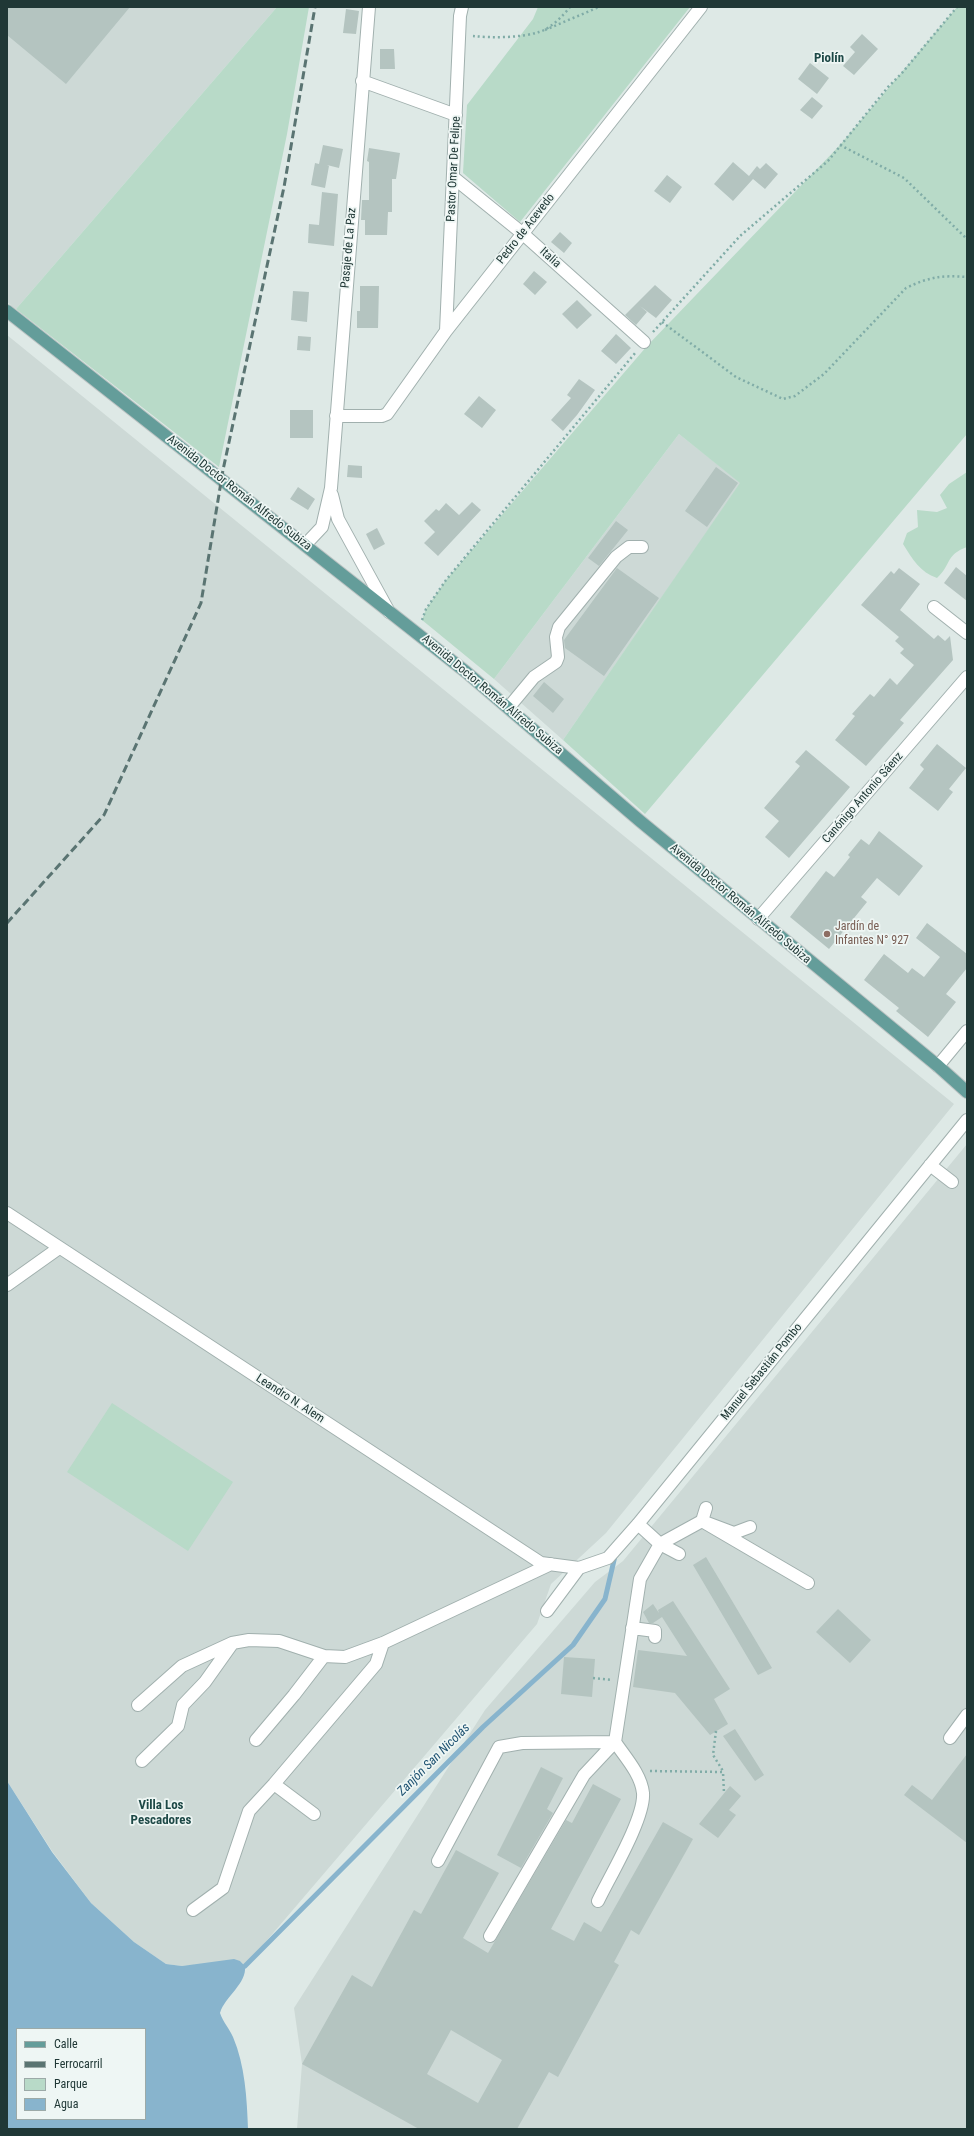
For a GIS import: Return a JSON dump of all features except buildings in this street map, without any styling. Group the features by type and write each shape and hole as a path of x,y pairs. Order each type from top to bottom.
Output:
{"main road":[{"name":"Avenida Doctor Román Alfredo Subiza","path":"8,315 234,489 466,672 509,707 640,821 938,1066 967,1092"}],"street":[{"name":"Pasaje de La Paz","path":"305,545 322,527 331,488 368,7"},
{"name":"Pastor Omar De Felipe","path":"446,331 454,178 459,35 462,7"},
{"name":"Pedro de Acevedo","path":"336,416 382,416 387,414 446,331 701,7"},
{"path":"362,81 456,116"},
{"name":"Italia","path":"454,178 522,233 644,342"},
{"name":"Pasaje de La Paz","path":"331,488 334,508 338,519 389,612"},
{"path":"509,707 534,677 556,662 558,657 556,637 559,627 616,557 629,548 642,547"},
{"path":"934,607 967,633"},
{"name":"Canónigo Antonio Sáenz","path":"758,919 967,676"},
{"path":"938,1066 967,1031"},
{"name":"Manuel Sebastián Pombo","path":"580,1568 608,1558 638,1524 967,1120"},
{"path":"930,1165 952,1182"},
{"name":"Leandro N. Alem","path":"7,1213 541,1563 580,1568"},
{"path":"7,1285 59,1248"},
{"path":"490,1936 584,1775 615,1742 640,1579 660,1544 702,1521 706,1508"},
{"path":"702,1521 734,1533 750,1527"},
{"path":"702,1521 808,1583"},
{"path":"638,1524 660,1544 679,1554"},
{"path":"138,1705 182,1666 232,1644 249,1640 279,1641 324,1656 345,1657 383,1643 551,1564"},
{"path":"547,1611 580,1568"},
{"path":"632,1628 655,1631 655,1637"},
{"path":"193,1910 223,1888 249,1810 274,1784 376,1664 383,1643"},
{"path":"142,1761 178,1726 183,1705 205,1682 232,1644"},
{"path":"256,1740 324,1656"},
{"path":"950,1738 967,1715"},
{"path":"598,1901 641,1814 643,1793 635,1771 615,1742"},
{"path":"438,1860 498,1747 522,1743 615,1742"},
{"path":"274,1784 314,1814"}],"path":[{"path":"539,32 564,16 570,7"},
{"path":"589,11 593,7"},
{"path":"459,35 494,38 539,32 599,7"},
{"path":"413,631 422,620 426,609 446,580 644,342 740,236 828,161 957,7"},
{"path":"840,145 904,178 967,239"},
{"path":"662,322 704,351 736,377 783,399 795,396 824,374 906,288 923,280 942,276 967,277"},
{"path":"716,1731 713,1755 723,1772 724,1793"},
{"path":"635,1771 723,1772"}],"shaded area":[{"path":"7,7 277,7 16,309 7,302"},
{"path":"7,335 954,1104 606,1533 551,1584 537,1624 245,1966 240,1961 182,1966 166,1964 134,1942 91,1903 52,1851 7,1781"},
{"path":"679,434 741,483 563,740 494,679"},
{"path":"967,1144 967,2129 297,2129 302,2064 294,2008 485,1710 595,1582 623,1561"}],"green space":[{"path":"277,7 309,7 287,134 219,467 16,309"},
{"path":"538,7 690,7 520,222 463,173 467,105 533,19"},
{"path":"957,7 967,7 967,434 645,814 563,740 740,483 679,434 494,679 422,620 426,609 446,580 647,346 840,145"},
{"path":"967,472 967,547 955,553 937,578 921,569 903,544 907,533 918,527 917,510 937,512 947,508 940,495 949,484"},
{"path":"112,1403 233,1482 188,1551 67,1472"}],"water":[{"path":"7,1781 52,1852 91,1903 134,1942 166,1964 182,1966 234,1959 240,1961 245,1966 243,1979 226,2001 220,2013 233,2037 243,2071 248,2129 7,2129"}],"waterway":[{"name":"Zanjón San Nicolás","path":"245,1966 483,1727 573,1645 605,1599 615,1556"}],"railway":[{"path":"7,923 104,815 201,603 223,470 284,187 315,7"}],"place":[{"name":"Jardín de Infantes N° 927","path":"827,934"}],"district":[{"name":"Piolín","path":"829,59"},
{"name":"Villa Los Pescadores","path":"161,1814"}]}
